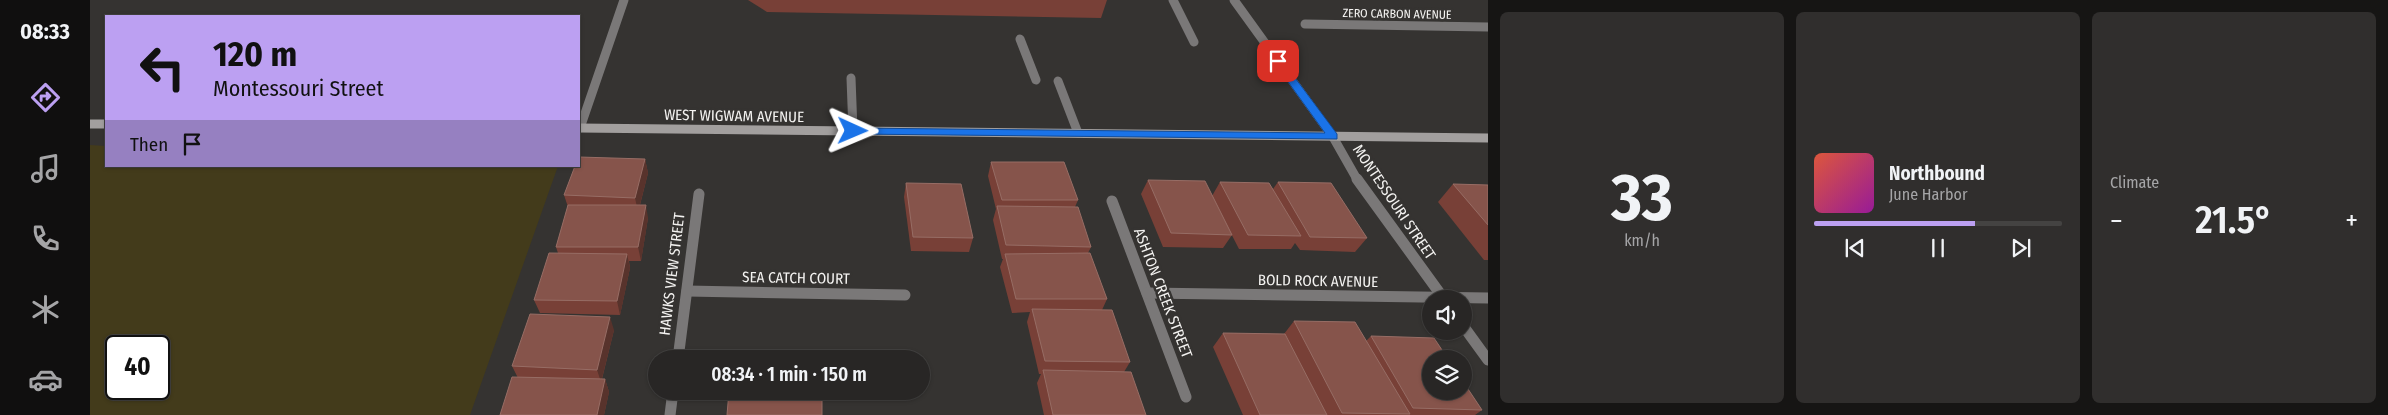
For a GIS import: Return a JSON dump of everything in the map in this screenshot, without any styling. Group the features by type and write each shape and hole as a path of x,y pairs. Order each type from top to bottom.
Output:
{"street":[{"path":"580,125 624,0"},
{"path":"1173,0 1194,42"},
{"name":"MONTESSOURI STREET","path":"1234,0 1333,137 1352,172 1437,290"},
{"name":"ZERO CARBON AVENUE","path":"1305,24 1488,27"},
{"path":"1020,39 1036,80"},
{"path":"852,78 853,131"},
{"path":"1058,81 1078,133"},
{"path":"90,124 105,124"},
{"name":"WEST WIGWAM AVENUE","path":"580,128 1488,138"},
{"name":"HAWKS VIEW STREET","path":"679,350 699,194"},
{"name":"ASHTON CREEK STREET","path":"1112,201 1186,397"},
{"name":"SEA CATCH COURT","path":"687,291 905,295"},
{"name":"BOLD ROCK AVENUE","path":"1147,293 1422,298"},
{"name":"BOLD ROCK AVENUE","path":"1472,298 1488,298"},
{"path":"1472,338 1488,360"},
{"path":"670,415 672,400"}],"sand":[{"path":"90,145 105,146 105,167 558,167 470,415 90,415"}],"building":[{"path":"580,157 645,159 635,198 564,195 575,167 580,167"},
{"path":"991,162 1064,162 1078,200 1002,200"},
{"path":"1148,180 1205,181 1232,235 1171,233"},
{"path":"1220,182 1269,183 1301,236 1248,235"},
{"path":"1278,182 1331,183 1367,238 1310,237"},
{"path":"906,183 961,184 973,238 913,237"},
{"path":"1453,184 1488,185 1488,225"},
{"path":"568,205 646,205 638,247 556,247"},
{"path":"997,206 1078,207 1091,247 1006,245"},
{"path":"549,253 627,254 617,301 534,300"},
{"path":"1090,253 1107,299 1016,299 1005,254"},
{"path":"1032,309 1112,310 1130,362 1045,361"},
{"path":"530,314 610,317 597,370 512,366"},
{"path":"1294,321 1355,322 1410,414 1342,413"},
{"path":"1223,333 1285,334 1327,415 1260,415"},
{"path":"1371,336 1422,338 1422,340 1435,340 1442,350 1422,350 1422,400 1472,400 1472,395 1482,410 1413,408"},
{"path":"1043,370 1131,372 1146,415 1053,415"},
{"path":"512,377 605,379 597,415 500,415"},
{"path":"728,400 822,400 822,415 727,415"}],"route":[{"path":"853,131 1333,137 1278,61"}]}
